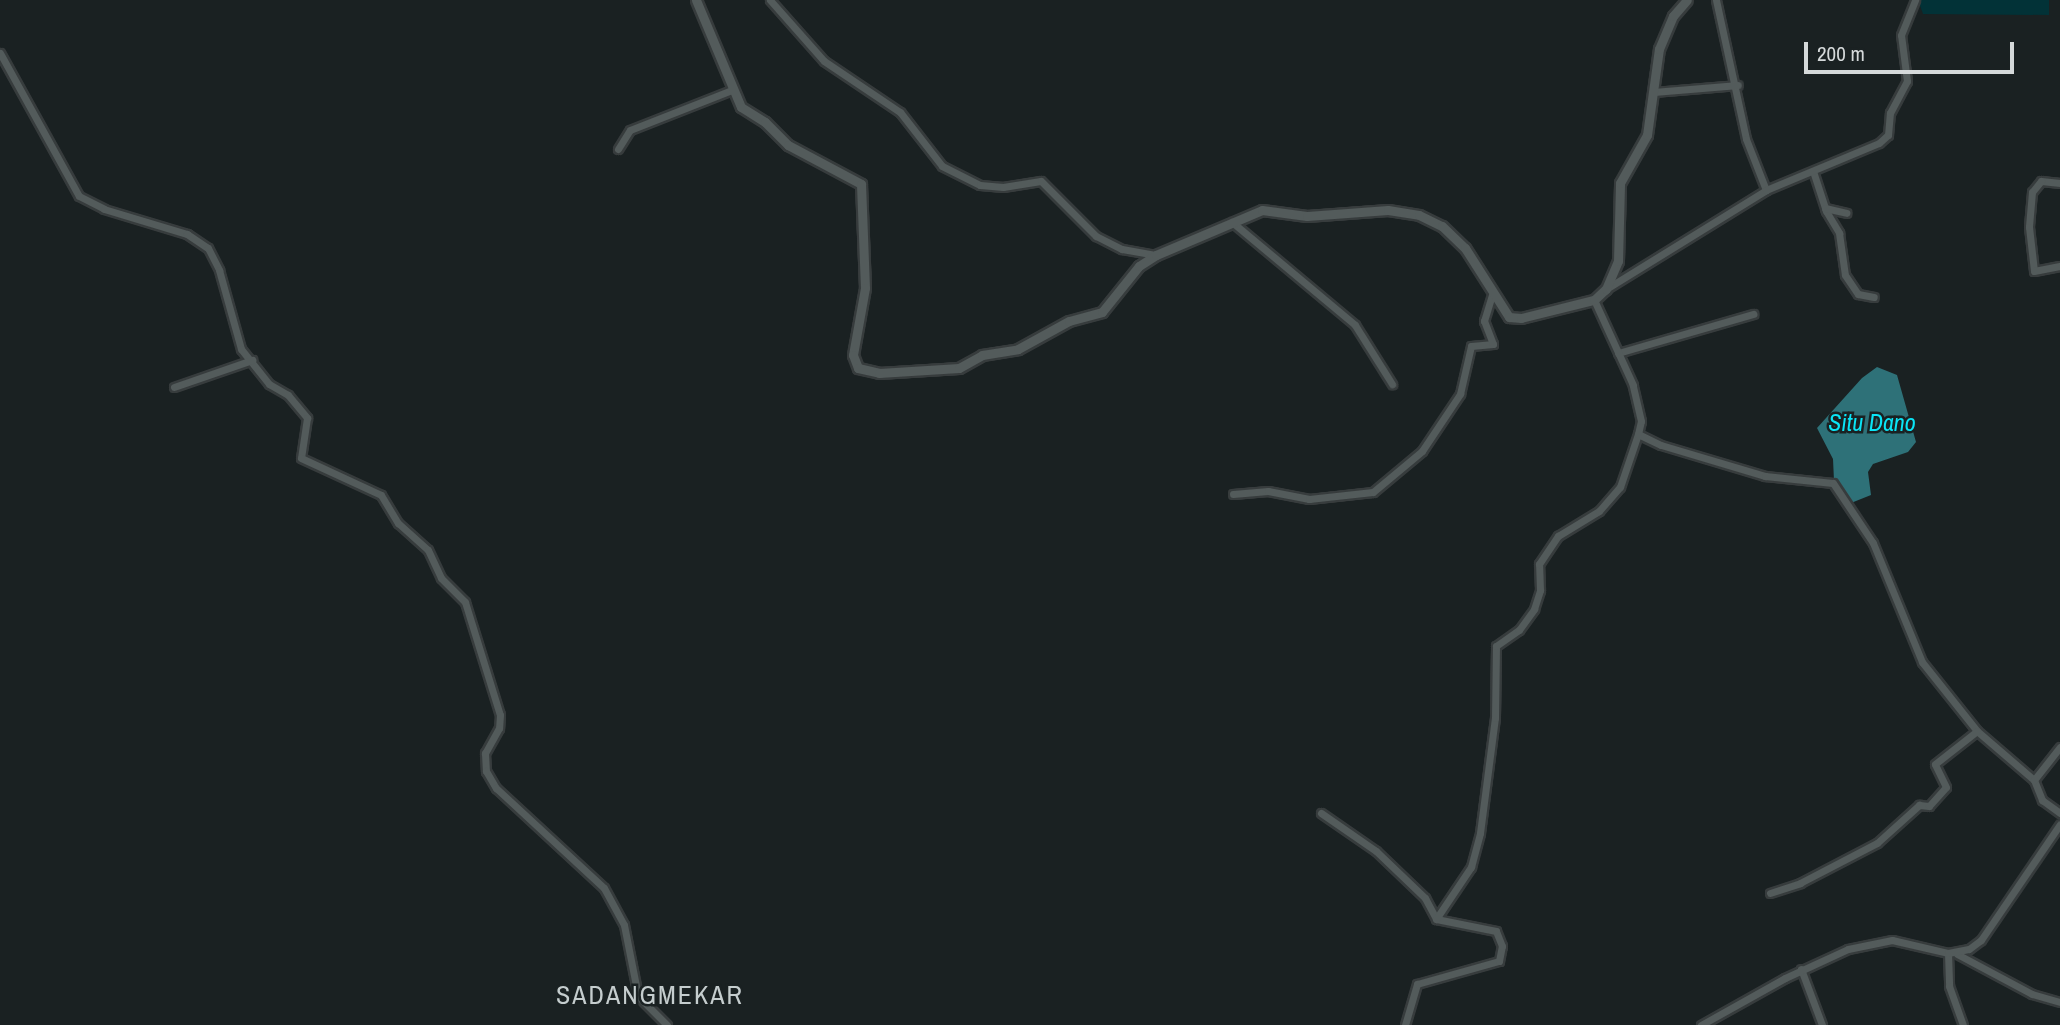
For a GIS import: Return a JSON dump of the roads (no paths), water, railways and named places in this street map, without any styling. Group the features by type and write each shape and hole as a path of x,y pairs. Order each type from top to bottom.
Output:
{"street":[{"path":"696,0 740,107 765,122 783,142 862,186 865,288 853,355 855,364 865,372 958,368 982,355 1017,349 1069,321 1102,312 1139,266 1156,255 1262,211 1307,216 1388,210 1419,215 1442,226 1465,248 1503,312 1521,318 1594,300 1606,289 1766,190 1879,143 1888,135 1890,113 1907,81 1901,35 1914,0"},
{"path":"770,0 821,58 897,109 942,166 980,185 1003,187 1041,181 1096,236 1122,249 1156,255"},
{"path":"1606,289 1619,252 1621,178 1647,135 1665,31 1687,0"},
{"path":"1716,0 1738,85 1746,139 1758,160 1766,190"},
{"path":"0,53 80,198 187,234 208,248 219,270 241,349 269,384 290,396 307,418 309,428 299,450 303,460 381,495 398,523 428,550 441,578 465,602 500,715 499,728 485,753 486,771 496,788 604,888 624,925 638,996 667,1025"},
{"path":"1654,92 1738,85"},
{"path":"618,149 630,130 732,90"},
{"path":"1814,171 1825,208 1839,233 1845,275 1858,294 1874,297"},
{"path":"2060,183 2040,181 2032,192 2029,227 2034,271 2060,266"},
{"path":"1825,208 1846,214"},
{"path":"1232,222 1355,325 1392,384"},
{"path":"1233,494 1268,491 1309,499 1373,492 1419,454 1461,394 1471,346 1493,344 1484,321 1493,292"},
{"path":"1436,919 1471,867 1480,833 1494,725 1496,646 1519,630 1534,609 1540,590 1539,564 1558,536 1599,511 1620,487 1638,434 1639,406 1594,300"},
{"path":"1618,353 1753,314"},
{"path":"174,387 252,360"},
{"path":"1638,434 1661,445 1765,476 1833,483 1873,543 1922,662 1977,731 2034,780 2042,800 2060,813"},
{"path":"1770,893 1800,883 1881,841 1919,805 1929,806 1946,787 1935,764 1977,731"},
{"path":"2034,780 2060,747"},
{"path":"1321,813 1376,851 1425,898 1436,919"},
{"path":"1952,953 1981,940 2060,824"},
{"path":"1405,1025 1417,984 1495,965 1503,952 1496,931 1436,919"},
{"path":"1701,1025 1801,969 1848,949 1902,940 1952,953 2057,1001 2060,1008"},
{"path":"1952,953 1949,986 1963,1025"},
{"path":"1801,969 1822,1025"}],"water":[{"name":"Situ Dano","path":"1877,367 1897,375 1916,442 1908,452 1873,464 1868,472 1871,495 1851,503 1834,481 1833,459 1817,428 1862,378"}],"district":[{"name":"SADANGMEKAR","path":"650,995"}]}
